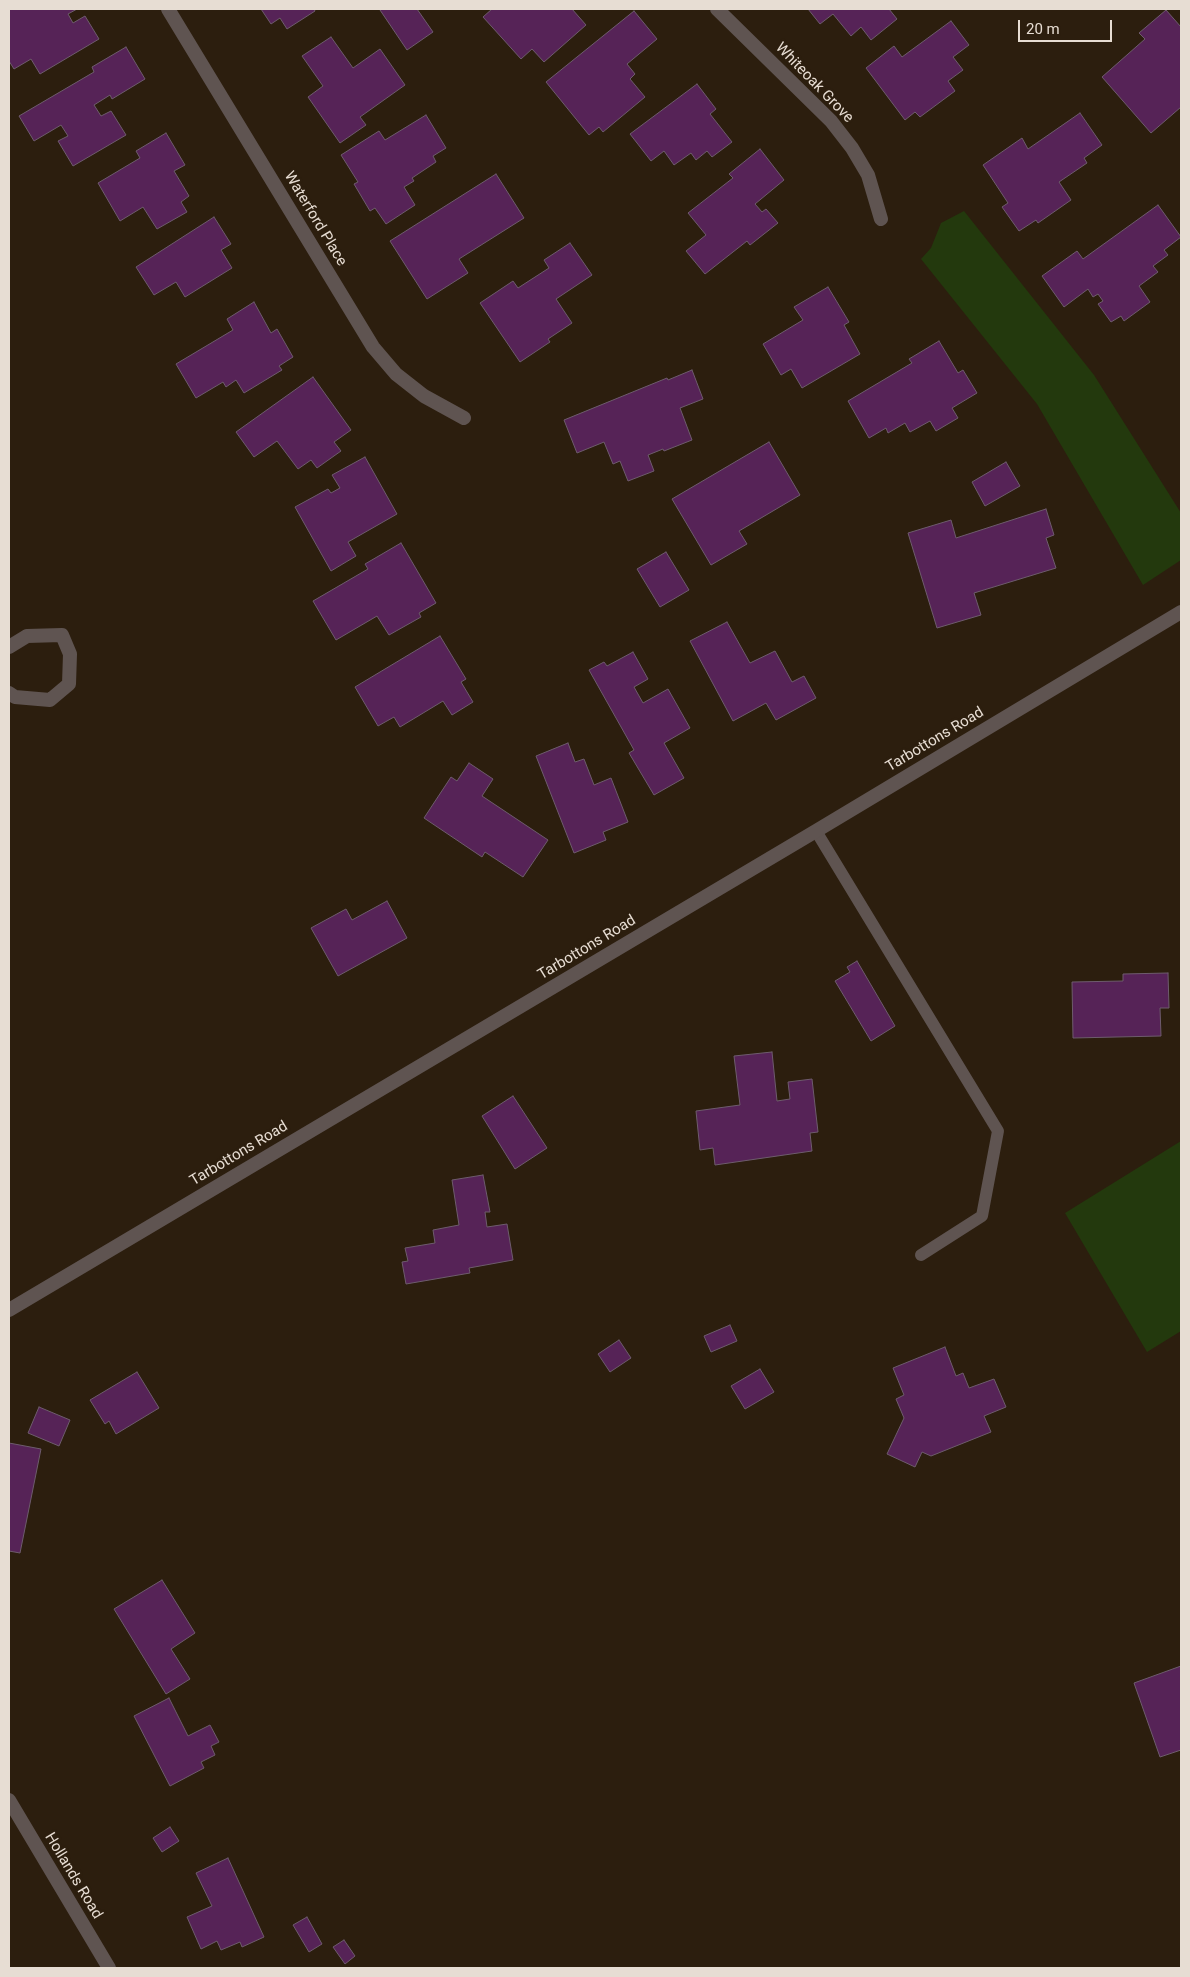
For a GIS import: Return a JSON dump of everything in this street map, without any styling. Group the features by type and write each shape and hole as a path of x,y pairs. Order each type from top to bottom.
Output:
{"street":[{"name":"Waterford Place","path":"168,9 373,346 396,374 424,396 464,418"},
{"name":"Whiteoak Grove","path":"717,9 830,121 852,148 868,175 881,219"},
{"name":"Tarbottons Road","path":"9,1310 1181,612"},
{"path":"9,647 28,636 62,635 70,654 69,684 50,700 15,698 9,693"},
{"name":"Hollands Road","path":"9,1800 109,1968"}],"lane":[{"path":"816,831 998,1131 982,1216 921,1255"}],"green space":[{"path":"964,211 1094,375 1181,513 1181,560 1143,585 1037,404 921,259 931,248 941,223"},
{"path":"1181,1141 1181,1331 1147,1352 1065,1213"}],"building":[{"path":"9,9 77,9 68,14 73,23 85,16 99,39 40,74 31,59 14,69 9,61"},
{"path":"261,9 314,9 315,11 287,29 280,18 271,24"},
{"path":"417,9 433,32 407,50 380,10"},
{"path":"492,9 572,9 586,25 544,62 532,49 521,59 483,17"},
{"path":"808,9 889,9 897,19 871,40 861,27 851,36 833,14 820,24"},
{"path":"1166,10 1181,27 1181,107 1151,133 1102,77 1145,39 1139,33"},
{"path":"634,11 657,39 627,64 635,74 630,79 645,97 603,132 599,127 589,135 546,82"},
{"path":"951,21 969,45 953,57 963,70 948,81 955,91 920,117 915,112 905,120 866,68 894,46 902,57"},
{"path":"331,37 353,68 380,49 405,85 360,117 366,125 340,143 308,97 323,86 302,56"},
{"path":"126,47 145,79 112,99 110,95 94,105 101,116 111,111 126,135 73,166 58,141 68,136 61,125 34,141 19,116 94,72 92,67"},
{"path":"697,84 716,109 710,114 732,142 712,157 707,151 696,160 691,153 674,165 664,151 651,161 630,134"},
{"path":"1080,113 1102,145 1084,158 1087,163 1059,182 1071,200 1038,223 1036,220 1019,231 1002,207 1008,203 983,165 1022,138 1028,149"},
{"path":"426,115 446,148 433,156 436,162 412,178 414,181 404,187 415,205 386,224 375,208 370,211 354,184 358,182 341,155 379,131 385,140"},
{"path":"166,133 185,165 174,171 189,196 181,202 187,212 157,229 143,207 120,221 98,183 140,158 136,151"},
{"path":"760,149 784,180 755,204 762,212 766,209 778,223 750,245 747,241 705,274 686,251 706,235 688,213 733,178 729,174"},
{"path":"496,174 524,218 459,259 468,273 427,299 390,241"},
{"path":"1158,205 1181,237 1164,250 1168,255 1153,266 1158,272 1139,286 1150,302 1124,321 1121,316 1111,322 1098,304 1103,301 1098,294 1093,297 1088,289 1064,307 1042,276 1077,251 1083,259"},
{"path":"214,217 231,244 221,250 232,268 185,297 176,282 154,295 136,267"},
{"path":"570,243 592,275 556,299 572,323 548,339 550,342 520,362 480,303 513,281 518,288 549,268 544,260"},
{"path":"828,287 849,322 844,325 860,354 802,388 791,369 781,375 763,344 803,320 794,307"},
{"path":"254,302 271,333 277,329 293,357 279,366 282,370 244,393 236,380 226,387 223,382 196,398 176,364 233,330 227,319"},
{"path":"939,341 958,373 963,370 977,393 952,408 958,418 936,431 930,421 910,432 905,423 888,433 886,428 869,438 848,401 912,363 909,359"},
{"path":"692,370 703,399 680,408 692,440 648,455 654,471 628,481 620,461 613,464 604,442 577,453 564,420 667,378 668,380"},
{"path":"313,377 351,430 334,442 341,451 317,468 311,460 298,469 277,441 254,457 236,432"},
{"path":"769,442 800,495 739,531 747,544 711,565 672,499"},
{"path":"365,457 397,514 348,542 356,556 331,571 295,507 328,489 331,493 340,488 332,475"},
{"path":"1006,462 1020,486 985,506 972,482"},
{"path":"1046,509 1054,535 1046,538 1056,568 974,593 981,615 937,628 908,533 951,520 956,538"},
{"path":"401,543 436,603 419,613 421,617 389,635 377,616 336,640 313,601 368,569 365,564"},
{"path":"666,552 689,590 660,607 637,569"},
{"path":"727,622 750,663 775,651 792,682 804,676 816,698 776,720 766,703 733,721 690,641"},
{"path":"440,636 466,679 461,682 473,702 452,715 443,701 400,727 394,717 378,726 355,687"},
{"path":"633,652 648,679 634,687 643,703 668,689 690,728 664,743 684,778 654,795 629,753 634,750 589,670 604,662 607,666"},
{"path":"568,743 575,762 584,759 594,785 611,778 628,822 603,832 606,840 574,853 536,756"},
{"path":"469,763 493,779 482,796 548,840 523,877 485,852 482,857 424,818 451,777 457,781"},
{"path":"387,901 407,938 338,976 311,928 346,909 352,920"},
{"path":"857,961 895,1026 871,1041 835,981 850,972 847,967"},
{"path":"1168,973 1169,1008 1160,1008 1161,1036 1073,1038 1072,982 1123,981 1123,974"},
{"path":"772,1052 777,1101 790,1099 788,1082 812,1079 818,1132 810,1133 812,1151 715,1165 713,1148 700,1150 696,1111 740,1105 734,1056"},
{"path":"513,1096 547,1148 515,1169 482,1116"},
{"path":"483,1175 490,1212 485,1212 487,1227 507,1224 513,1260 469,1268 470,1273 406,1284 402,1262 408,1261 405,1248 435,1243 433,1230 459,1225 452,1180"},
{"path":"730,1325 737,1341 711,1352 704,1336"},
{"path":"619,1340 631,1358 610,1372 598,1354"},
{"path":"945,1347 956,1376 963,1373 969,1388 994,1379 1006,1407 984,1416 991,1432 931,1456 922,1452 915,1467 887,1454 904,1418 896,1399 904,1395 893,1368"},
{"path":"760,1369 774,1392 745,1409 731,1386"},
{"path":"137,1372 159,1408 116,1434 109,1421 105,1424 90,1400"},
{"path":"39,1407 70,1420 59,1446 28,1433"},
{"path":"9,1443 41,1449 20,1553 9,1551"},
{"path":"162,1580 195,1633 171,1649 190,1679 166,1694 114,1609"},
{"path":"1181,1666 1181,1750 1160,1757 1134,1683"},
{"path":"169,1698 188,1736 210,1725 219,1742 211,1746 215,1755 201,1762 204,1768 170,1786 134,1716"},
{"path":"170,1827 179,1841 162,1852 153,1838"},
{"path":"228,1858 264,1937 242,1947 240,1942 221,1950 217,1941 201,1949 187,1917 212,1906 196,1873"},
{"path":"307,1917 322,1944 309,1952 293,1925"},
{"path":"344,1940 355,1956 345,1964 333,1947"}]}
